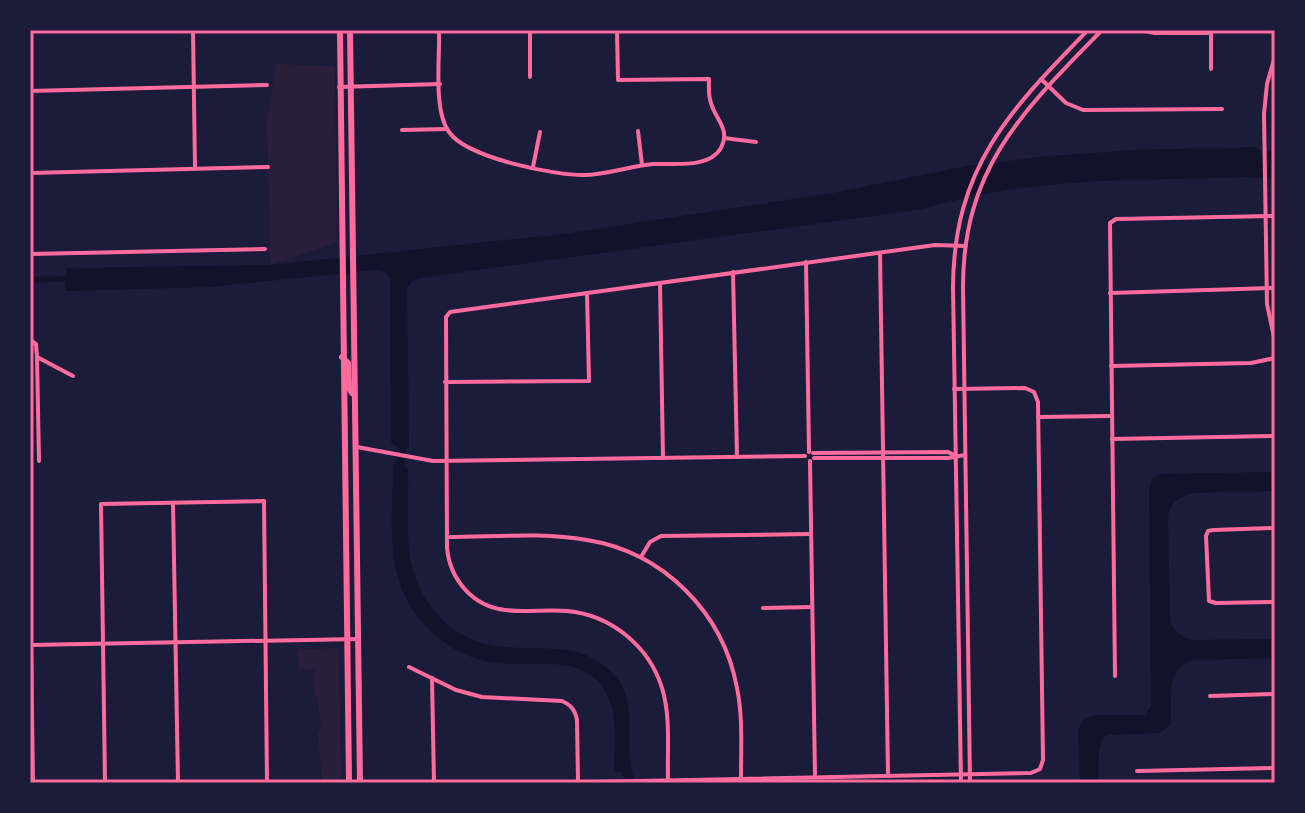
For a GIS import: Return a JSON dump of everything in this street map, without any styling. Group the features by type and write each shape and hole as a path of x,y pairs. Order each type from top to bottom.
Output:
{"main road":[{"path":"340,30 340,239 349,783"},
{"path":"350,30 360,783"},
{"path":"342,357 348,363 349,388 354,395"},
{"path":"343,406 347,412 348,443 355,446"}],"street":[{"path":"193,30 195,169"},
{"path":"439,30 441,112 447,129 459,143 470,149 503,161 581,175 642,165 706,161 717,154 724,138 723,126 711,104 709,79 618,80 617,30"},
{"path":"530,30 530,77"},
{"path":"961,783 954,389 955,245 966,199 981,161 1002,124 1088,30"},
{"path":"970,783 963,276 966,246 977,197 993,159 1014,125 1102,30"},
{"path":"1141,30 1155,33 1211,31 1211,69"},
{"path":"1275,56 1264,105 1266,289 1275,342"},
{"path":"1041,79 1066,103 1083,110 1222,109"},
{"path":"339,87 440,84"},
{"path":"30,91 267,85"},
{"path":"1275,90 1275,254"},
{"path":"1264,105 1273,106"},
{"path":"402,130 447,129"},
{"path":"638,131 642,165"},
{"path":"533,167 540,132"},
{"path":"724,138 756,142"},
{"path":"30,173 268,167"},
{"path":"966,199 973,211"},
{"path":"1115,676 1110,223 1116,219 1275,216"},
{"path":"668,780 665,700 652,666 633,641 614,626 591,616 567,611 502,610 480,602 462,586 450,565 447,537 446,317 453,312 806,262 943,244 966,246"},
{"path":"30,254 265,249"},
{"path":"880,253 888,776"},
{"path":"806,262 815,777"},
{"path":"733,272 737,457"},
{"path":"660,283 663,458"},
{"path":"1110,293 1275,288"},
{"path":"445,382 589,381 587,293"},
{"path":"30,340 36,344 37,357 39,461"},
{"path":"37,357 73,376"},
{"path":"1111,366 1251,363 1275,358"},
{"path":"539,783 1031,773 1040,769 1043,760 1038,402 1034,392 1025,388 954,389"},
{"path":"1038,417 1111,416"},
{"path":"1112,439 1275,436"},
{"path":"355,446 416,459 446,461 810,456 884,459 948,458 955,455"},
{"path":"810,456 883,451 965,455"},
{"path":"105,783 101,504 264,501 267,783"},
{"path":"173,503 178,783"},
{"path":"1275,528 1208,531 1206,536 1209,601 1275,602"},
{"path":"641,557 650,542 661,536 811,534"},
{"path":"447,537 579,538 608,544 641,557 667,574 689,593 712,622 733,670 739,700 741,779"},
{"path":"30,581 33,783"},
{"path":"763,608 812,607"},
{"path":"959,623 968,622"},
{"path":"30,645 358,639"},
{"path":"409,667 472,695 499,700 562,701 573,708 577,720 578,782"},
{"path":"432,678 434,783"},
{"path":"1210,696 1275,694"},
{"path":"1137,771 1275,768"}],"shaded area":[{"path":"276,64 335,66 337,242 270,265 267,119"},
{"path":"1256,147 1259,151 1275,151 1275,179 1165,179 1043,185 963,198 924,209 419,278 411,282 407,289 409,447 405,451 404,465 408,469 410,555 417,583 445,622 471,639 502,647 578,652 604,665 616,677 627,702 630,757 636,783 626,783 622,772 614,772 614,716 600,683 573,667 490,662 461,653 436,636 407,601 397,573 392,542 393,466 397,461 398,448 391,442 390,278 385,272 374,270 210,287 65,291 67,268 270,265 563,234 833,193 967,166 1039,157 1133,150"},
{"path":"1275,472 1275,491 1194,493 1176,501 1168,518 1170,620 1176,631 1194,640 1275,639 1275,658 1194,660 1184,664 1173,678 1170,725 1160,733 1103,737 1099,750 1098,783 1080,783 1078,730 1084,719 1097,715 1144,715 1151,706 1149,489 1152,479 1161,474"},
{"path":"339,648 341,783 322,783 318,736 321,726 314,670 299,669 299,649"}],"waterway":[{"path":"30,280 74,278"}]}
